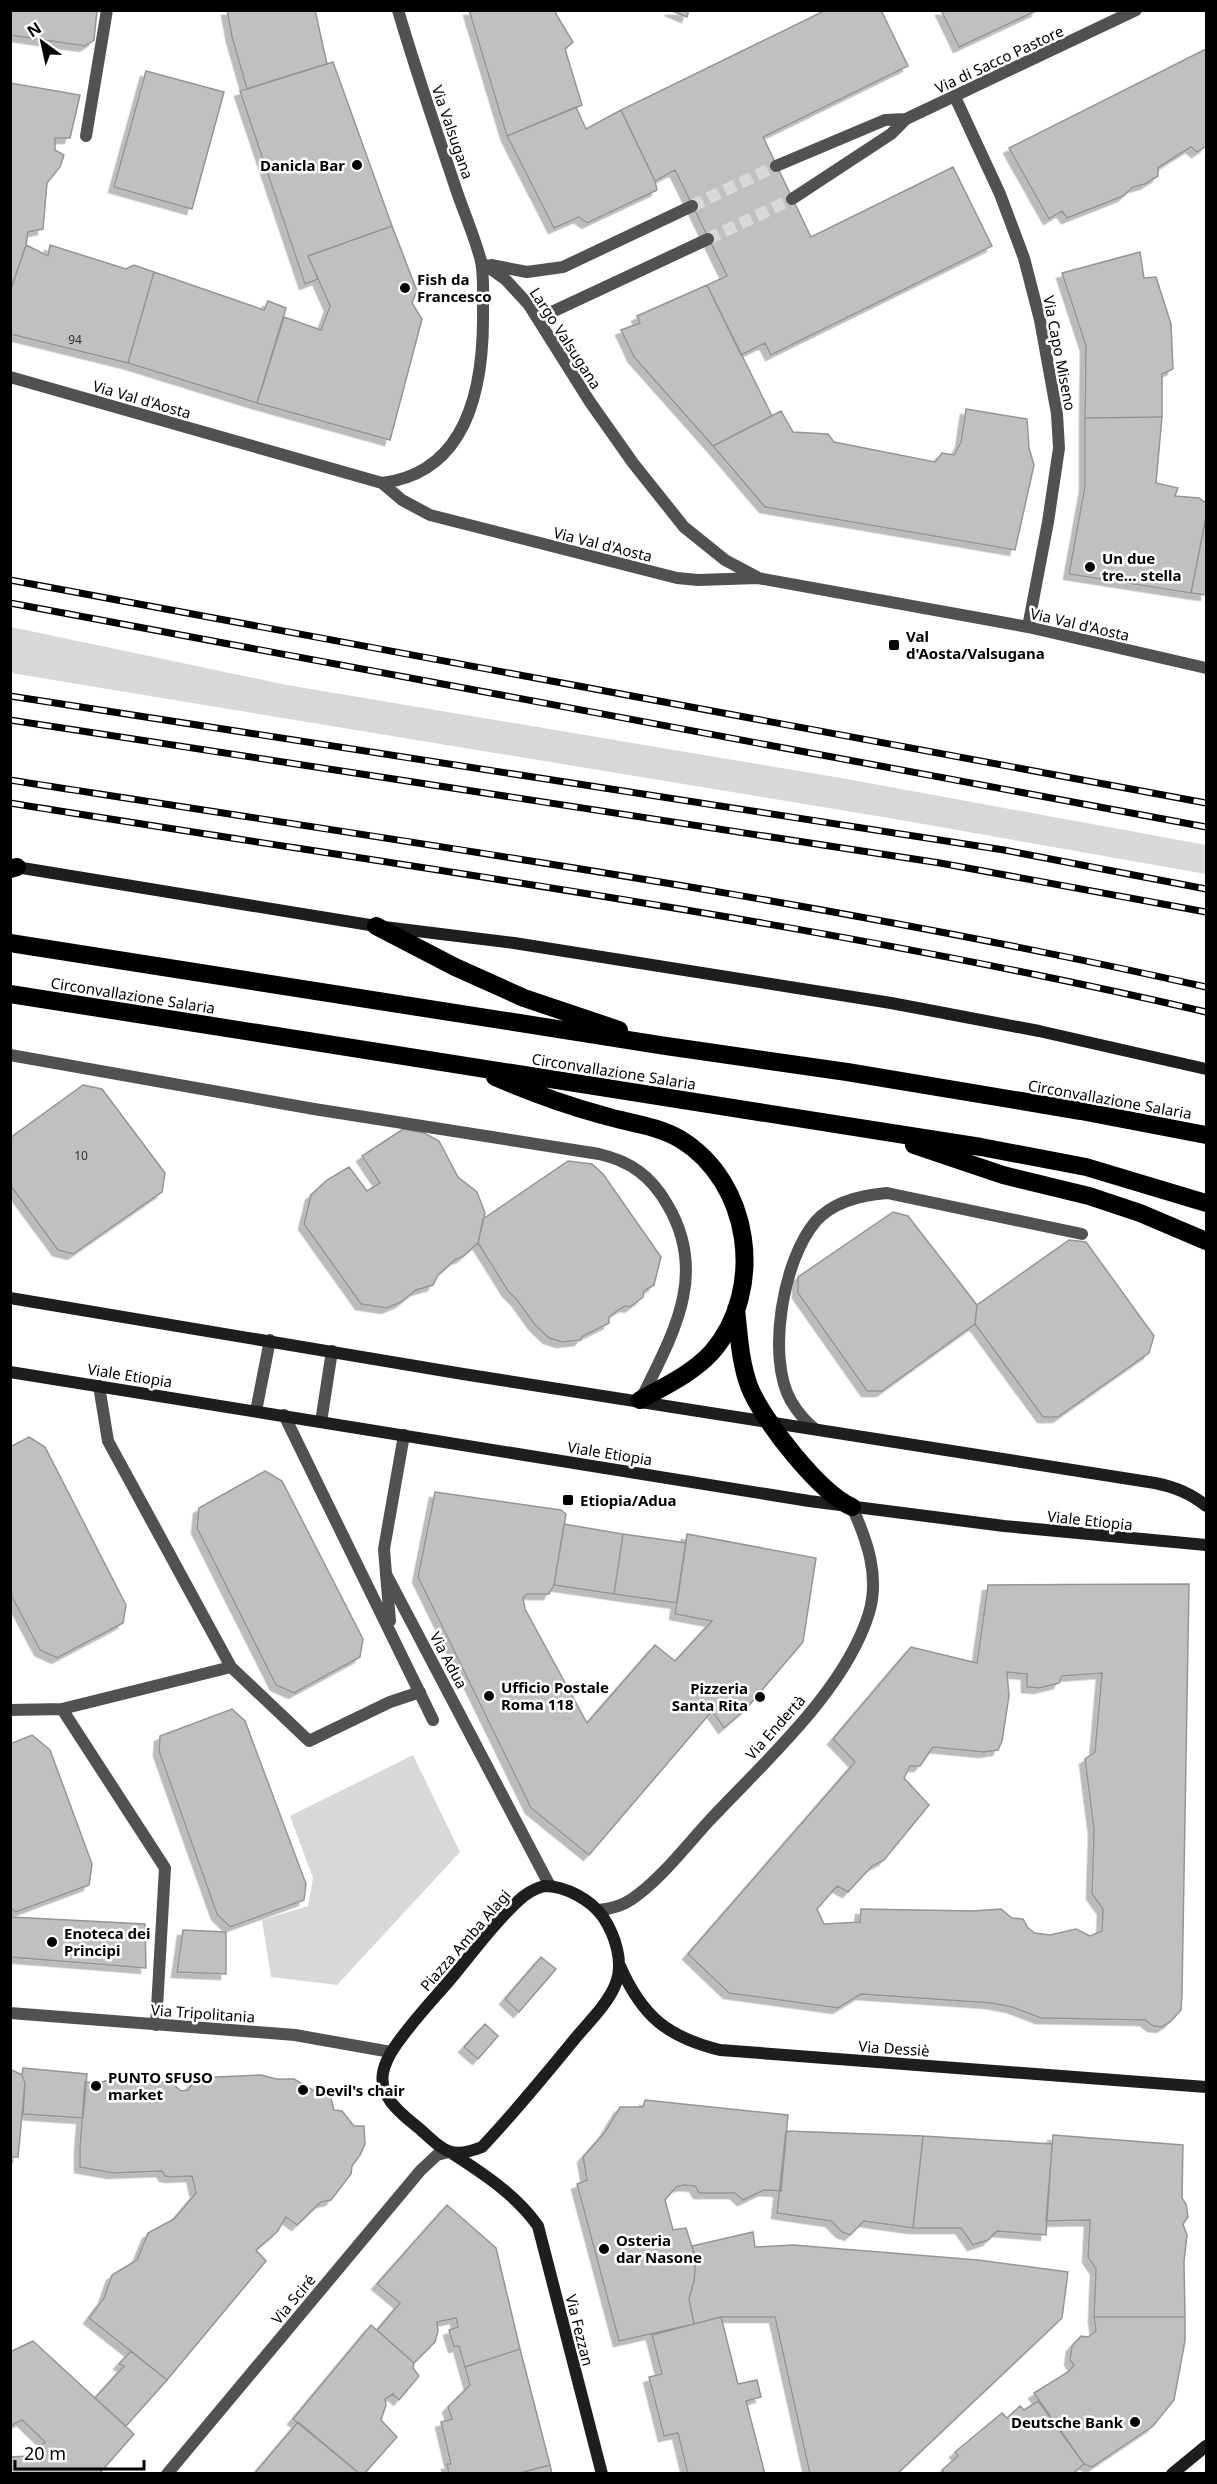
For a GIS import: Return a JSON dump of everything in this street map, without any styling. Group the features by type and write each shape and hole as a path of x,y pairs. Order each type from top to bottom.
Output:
{"highway":[{"path":"376,926 455,968 524,998 666,1046"},
{"name":"Circonvallazione Salaria","path":"10,942 870,1076 1081,1111 1206,1135"},
{"name":"Circonvallazione Salaria","path":"10,994 867,1128 1086,1167 1206,1203"},
{"path":"468,1065 573,1107 667,1132 698,1152 724,1183 736,1206 743,1231 744,1269 736,1308 724,1334 704,1360 684,1375 640,1400"},
{"path":"867,1128 1003,1175 1089,1196 1140,1213 1206,1241"},
{"path":"736,1308 745,1372 754,1396 799,1460 840,1502 852,1507"}],"main road":[{"path":"13,868 376,926 514,943 891,1003 1039,1031 1206,1069"},
{"path":"10,1298 463,1374 640,1400 1173,1486 1189,1493 1206,1506"},
{"name":"Viale Etiopia","path":"10,1372 852,1507 1004,1526 1206,1545"},
{"path":"449,2152 464,2154 482,2147 609,1996 616,1983 618,1963 614,1936 598,1910 568,1891 550,1886"},
{"name":"Piazza Amba Alagi","path":"517,2200 482,2173 433,2141 398,2110 383,2084 383,2073 391,2052 517,1902 533,1889 550,1886"},
{"name":"Via Dessiè","path":"618,1963 638,2001 664,2028 687,2041 720,2049 1206,2087"},
{"name":"Via Fezzan","path":"517,2200 538,2226 602,2474"},
{"path":"1172,2474 1204,2450"}],"street":[{"path":"86,136 107,10"},
{"name":"Via Valsugana","path":"398,10 481,262"},
{"name":"Via di Sacco Pastore","path":"792,199 891,134 906,119 1136,10"},
{"name":"Via Capo Miseno","path":"955,97 1000,194 1024,258 1040,320 1057,414 1059,448 1028,627"},
{"name":"Via di Sacco Pastore","path":"776,166 885,120 906,119"},
{"path":"382,483 410,477 434,465 444,455 465,422 476,386 482,354 481,262 506,270 527,272 563,267 692,206"},
{"path":"539,318 708,238"},
{"name":"Largo Valsugana","path":"481,262 518,291 539,318 590,402 669,510 704,545 725,560 758,578"},
{"name":"Via Val d'Aosta","path":"10,377 382,483 402,500 430,515 677,578 698,580 758,578 1028,627 1206,668"},
{"path":"10,1055 314,1109 599,1154 617,1158 632,1165 659,1190 668,1205 681,1230 687,1262 680,1313 668,1344 640,1400"},
{"path":"815,1429 791,1401 786,1389 780,1360 782,1309 789,1274 802,1242 817,1220 827,1212 845,1202 870,1194 887,1193 1082,1234"},
{"path":"256,1411 270,1340"},
{"path":"321,1422 332,1351"},
{"path":"99,1386 108,1441 231,1667 309,1741 390,1702 420,1692"},
{"path":"284,1415 433,1720"},
{"name":"Via Adua","path":"404,1435 384,1549 386,1574 550,1886"},
{"name":"Via Endertà","path":"598,1910 608,1909 630,1900 652,1881 800,1724 841,1669 863,1629 872,1596 873,1579 868,1546 852,1507"},
{"path":"386,1574 391,1631"},
{"path":"10,1710 62,1709 231,1667"},
{"path":"62,1709 165,1868 156,2025"},
{"name":"Via Tripolitania","path":"10,2013 295,2036 391,2052"},
{"name":"Via Sciré","path":"167,2474 420,2171 437,2155 449,2152"}],"shaded area":[{"path":"11,627 287,685 841,778 1206,845 1206,874 895,819 11,673"},
{"path":"413,1755 460,1852 337,1985 271,1977 262,1920 308,1906 313,1878 290,1816"}],"building":[{"path":"10,10 97,10 94,40 85,46 10,35"},
{"path":"227,10 315,10 327,64 247,89"},
{"path":"469,10 556,10 556,14 573,42 565,49 582,105 507,136"},
{"path":"670,10 689,10 687,17"},
{"path":"826,10 881,10 908,66 763,137 811,237 953,167 992,246 771,355 765,343 741,355 707,285 727,276 675,170 655,181 621,110"},
{"path":"941,10 1038,10 959,47"},
{"path":"1206,49 1206,146 1197,152 1191,147 1158,168 1158,176 1145,184 1133,187 1123,196 1067,218 1062,211 1049,219 1009,148"},
{"path":"333,62 392,226 308,256 318,279 305,284 240,91"},
{"path":"146,71 224,92 192,209 114,187"},
{"path":"10,83 80,95 70,138 55,138 55,150 64,155 60,167 47,183 43,229 28,232 26,245 10,292"},
{"path":"576,107 586,129 621,110 655,181 657,190 587,223 579,217 554,228 507,136"},
{"path":"392,226 417,291 412,303 422,319 390,440 257,403 284,317 321,330 330,306 308,256"},
{"path":"26,245 48,256 50,245 126,269 134,265 154,272 128,363 10,334 10,292"},
{"path":"1140,252 1144,278 1156,277 1171,324 1173,369 1162,374 1162,417 1085,418 1086,346 1062,273"},
{"path":"154,272 264,310 268,301 286,308 257,403 128,363"},
{"path":"707,285 772,416 713,446 634,357 621,330 640,323 637,316"},
{"path":"966,409 1027,419 1029,448 1034,465 1015,550 765,507 713,446 781,411 793,432 828,434 834,442 935,462 942,453 954,455 961,442"},
{"path":"1162,417 1156,483 1178,488 1175,496 1199,498 1206,503 1206,517 1191,593 1069,574 1085,486 1085,418"},
{"path":"1206,517 1206,595 1191,593"},
{"path":"83,1085 102,1089 165,1173 162,1192 73,1254 58,1250 10,1185 10,1138"},
{"path":"403,1129 424,1133 439,1141 458,1177 477,1192 485,1213 478,1243 438,1275 433,1285 416,1290 401,1302 387,1308 361,1304 304,1224 311,1195 327,1180 349,1167 367,1191 380,1183 362,1156"},
{"path":"568,1161 592,1164 603,1174 661,1257 654,1285 644,1291 643,1297 630,1307 625,1306 618,1310 609,1317 609,1323 583,1336 580,1340 562,1342 549,1338 535,1325 508,1291 478,1243 483,1219"},
{"path":"893,1212 908,1216 977,1305 975,1324 882,1391 867,1391 798,1293 798,1277"},
{"path":"1069,1240 1086,1242 1154,1336 1149,1353 1058,1417 1043,1417 975,1324 977,1305"},
{"path":"29,1437 45,1447 126,1605 123,1623 57,1658 40,1650 10,1593 10,1447"},
{"path":"265,1471 282,1481 363,1639 360,1657 294,1693 276,1685 197,1528 199,1508"},
{"path":"435,1492 561,1510 566,1514 554,1585 549,1594 527,1594 523,1598 525,1609 587,1723 655,1645 675,1661 712,1621 675,1614 687,1534 816,1558 803,1642 746,1709 724,1728 712,1711 589,1855 531,1808 418,1577"},
{"path":"564,1524 623,1534 614,1594 554,1585"},
{"path":"623,1534 686,1543 677,1603 614,1594"},
{"path":"1189,1584 1181,2010 1162,2027 1153,2026 1145,2020 1041,2018 1012,2007 991,2003 861,1994 838,2008 729,1993 688,1954 855,1762 833,1739 911,1647 977,1663 988,1585","holes":["1007,1672 1027,1674 1027,1687 1039,1688 1059,1683 1062,1676 1102,1673 1095,1752 1085,1759 1094,1830 1092,1894 1103,1909 1102,1931 1090,1936 1076,1929 1050,1935 1035,1933 1028,1928 1023,1919 1012,1918 1001,1909 973,1911 861,1909 860,1922 824,1924 817,1909 837,1886 848,1892 872,1866 884,1860 929,1805 904,1778 910,1766 920,1766 933,1747 984,1752 998,1750 1002,1741 1009,1696"]},
{"path":"232,1709 245,1721 306,1884 304,1900 230,1927 217,1914 159,1751 160,1736"},
{"path":"32,1735 50,1750 92,1864 89,1885 16,1912 10,1908 10,1744"},
{"path":"10,1917 145,1924 146,1968 10,1957"},
{"path":"183,1930 226,1932 226,1974 177,1972"},
{"path":"541,1957 556,1969 519,2012 505,1999"},
{"path":"485,2024 498,2036 478,2059 464,2047"},
{"path":"23,2068 87,2074 83,2118 23,2114 25,2083 22,2075"},
{"path":"10,2069 22,2075 25,2083 18,2157 10,2157"},
{"path":"261,2075 276,2079 294,2079 313,2090 319,2097 323,2095 331,2098 334,2110 342,2111 354,2126 364,2126 365,2144 352,2166 351,2174 331,2200 321,2202 297,2225 286,2217 277,2232 256,2250 266,2261 167,2380 89,2318 104,2298 112,2275 137,2260 148,2233 174,2219 196,2193 192,2176 165,2176 162,2171 113,2173 80,2167 85,2082 99,2083 115,2078 172,2083 181,2091 188,2090 196,2078"},
{"path":"645,2100 788,2115 781,2191 764,2190 743,2200 735,2193 699,2193 695,2186 676,2187 665,2200 673,2230 686,2228 696,2259 694,2281 689,2299 694,2324 619,2341 577,2184 587,2180 583,2157 605,2132 620,2107 643,2107"},
{"path":"786,2131 923,2136 913,2228 864,2221 850,2235 842,2232 831,2221 777,2213"},
{"path":"1053,2135 1183,2145 1182,2198 1186,2204 1188,2217 1183,2224 1187,2235 1184,2262 1185,2317 1094,2317 1096,2269 1088,2257 1090,2220 1046,2221"},
{"path":"923,2136 1052,2144 1046,2235 997,2231 988,2240 973,2245 961,2228 913,2228"},
{"path":"447,2205 496,2248 520,2349 465,2367 459,2346 454,2347 449,2330 458,2327 456,2318 437,2322 438,2331 435,2342 414,2363 377,2330 400,2303 377,2284"},
{"path":"753,2232 755,2247 793,2245 978,2260 1068,2272 1062,2318 897,2474 810,2474 775,2317 721,2317 694,2324 689,2299 694,2281 696,2259 692,2246"},
{"path":"721,2317 738,2384 757,2380 761,2397 746,2401 765,2474 688,2474 678,2433 664,2436 649,2377 662,2374 652,2335"},
{"path":"1094,2317 1185,2317 1185,2341 1174,2400 1153,2426 1092,2467 1084,2464 1034,2393 1068,2372 1074,2365 1070,2360 1072,2346 1081,2336 1088,2337 1096,2331"},
{"path":"371,2325 414,2363 413,2368 419,2376 399,2400 393,2394 385,2399 386,2405 381,2420 397,2437 364,2474 360,2474 293,2419"},
{"path":"33,2341 134,2434 99,2474 10,2474 10,2457 30,2456 45,2442 22,2420 10,2426 10,2352"},
{"path":"520,2349 550,2465 516,2474 449,2474 447,2464 451,2464 441,2422 452,2419 448,2407 470,2385 465,2367"},
{"path":"131,2351 167,2380 126,2426 95,2398 124,2366 119,2364"},
{"path":"1038,2401 1084,2464 1072,2474 945,2474 942,2470 958,2456 955,2452 1002,2413 1007,2418 1020,2406 1024,2410"},
{"path":"298,2422 360,2474 254,2474"},
{"path":"550,2465 552,2474 516,2474"}],"tunnel":[{"path":"692,206 776,166"},
{"path":"708,239 792,199"}],"railway":[{"path":"10,580 1206,803"},
{"path":"10,603 1206,827"},
{"path":"10,696 1004,850 1206,889"},
{"path":"10,720 940,863 1206,912"},
{"path":"10,780 760,899 1058,955 1206,987"},
{"path":"10,803 460,873 760,923 1058,979 1206,1012"}],"place":[{"name":"Danicla Bar","path":"357,165"},
{"name":"Fish da Francesco","path":"405,288"},
{"name":"Un due tre… stella","path":"1090,567"},
{"name":"Val d'Aosta/Valsugana","path":"894,645"},
{"name":"Etiopia/Adua","path":"568,1500"},
{"name":"Ufficio Postale Roma 118","path":"489,1696"},
{"name":"Pizzeria Santa Rita","path":"760,1697"},
{"name":"Enoteca dei Principi","path":"52,1942"},
{"name":"PUNTO SFUSO market","path":"96,2086"},
{"name":"Devil's chair","path":"303,2090"},
{"name":"Osteria dar Nasone","path":"604,2249"},
{"name":"Deutsche Bank","path":"1135,2422"}]}
